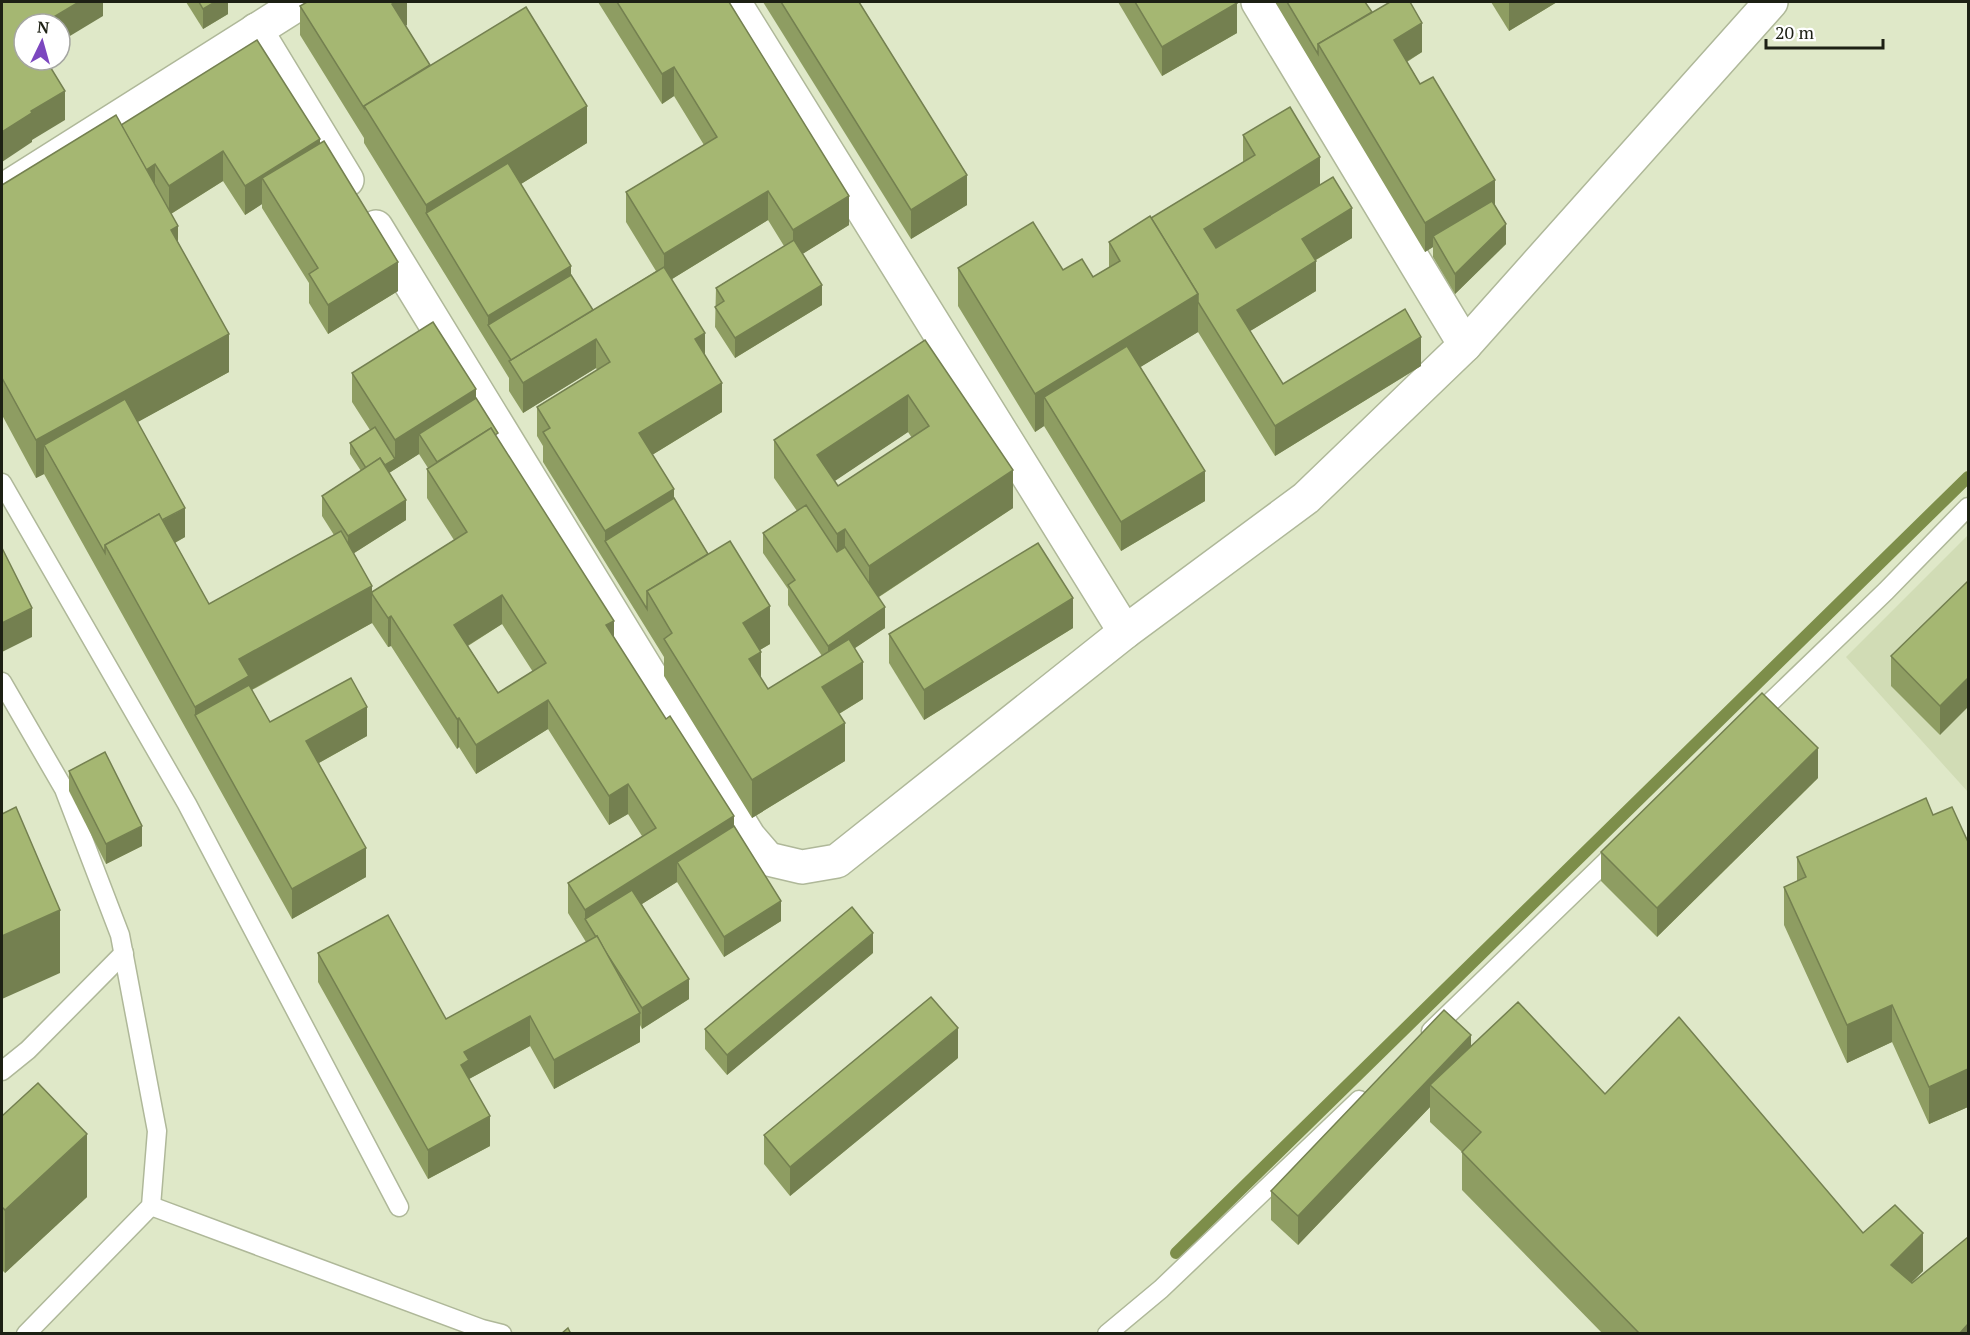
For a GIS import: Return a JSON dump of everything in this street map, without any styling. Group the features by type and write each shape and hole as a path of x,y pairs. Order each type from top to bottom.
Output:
{"street":[{"path":"2,191 301,2"},
{"path":"734,2 1125,632"},
{"path":"1258,2 1465,345"},
{"path":"256,30 748,837 768,859 802,867 837,861 1125,632 1306,498 1465,345 1771,2"}],"lane":[{"path":"2,483 188,804 399,1207"},
{"path":"1740,731 1878,599 1968,507"},
{"path":"2,682 64,789 120,935 157,1131 151,1206 26,1334"},
{"path":"1415,1047 1629,839"},
{"path":"2,1071 28,1050 124,953"},
{"path":"1107,1334 1161,1289 1372,1087"},
{"path":"151,1206 296,1258 483,1331 502,1334"}],"shaded area":[{"path":"1968,535 1968,792 1846,657"}],"building":[{"path":"2,2 79,2 62,12 12,12 12,72 53,72 65,91 2,132"},
{"path":"199,2 215,2 203,9"},
{"path":"307,2 397,2 392,4 430,65 364,108 300,6"},
{"path":"617,2 729,2 849,196 793,230 768,191 664,254 626,192 717,137 674,67 662,74"},
{"path":"781,2 859,2 967,175 911,210"},
{"path":"1135,2 1236,2 1237,3 1162,47"},
{"path":"1287,2 1365,2 1372,12 1318,44 1318,54"},
{"path":"1390,2 1410,2 1422,23 1394,40 1420,84 1433,77 1495,180 1425,223 1318,44"},
{"path":"526,7 587,106 426,205 364,106"},
{"path":"257,40 320,139 245,186 223,151 169,186 155,164 146,170 121,125"},
{"path":"1290,107 1320,157 1204,229 1216,248 1333,177 1352,208 1302,239 1316,261 1237,310 1283,384 1405,309 1421,337 1275,426 1198,302 1198,294 1151,218 1255,155 1243,135"},
{"path":"116,115 178,226 171,230 229,334 36,440 2,378 2,185"},
{"path":"324,141 398,262 328,305 309,274 318,268 262,178"},
{"path":"508,163 571,266 488,316 426,213"},
{"path":"1492,201 1506,224 1455,274 1433,236"},
{"path":"1150,216 1198,294 1035,394 958,268 1033,222 1063,270 1082,259 1093,277 1120,261 1109,242"},
{"path":"794,240 822,285 735,338 715,307 724,301 716,288"},
{"path":"664,267 705,333 695,339 722,383 639,433 674,489 605,531 543,432 550,428 537,407 610,362 596,339 523,383 509,361"},
{"path":"571,275 593,310 511,360 488,325"},
{"path":"433,322 476,389 395,440 352,373"},
{"path":"925,340 1013,470 869,566 845,529 837,534 774,440","holes":["908,395 929,426 838,486 817,455"]},
{"path":"1127,346 1205,471 1121,522 1044,397"},
{"path":"476,398 498,433 495,435 491,428 437,462 419,434"},
{"path":"125,399 185,508 162,520 159,514 105,545 105,553 44,445"},
{"path":"375,427 395,459 385,465 380,458 366,468 350,443"},
{"path":"491,428 614,621 606,625 666,719 670,716 734,816 585,910 568,883 656,828 628,784 609,796 548,700 476,745 391,616 388,618 372,594 467,532 427,469","holes":["502,595 546,663 498,693 454,625"]},
{"path":"380,458 406,500 348,536 322,496"},
{"path":"674,498 708,554 647,591 647,609 605,541"},
{"path":"806,505 837,552 845,547 885,607 828,646 788,585 795,580 763,533"},
{"path":"159,514 209,604 341,531 372,586 239,659 249,676 195,707 105,545"},
{"path":"730,541 770,606 743,623 761,652 749,659 768,689 849,639 863,662 822,687 845,723 752,780 664,639 672,633 647,591"},
{"path":"1038,543 1073,598 924,690 889,634"},
{"path":"2,548 32,608 2,623"},
{"path":"1968,581 1968,678 1940,706 1891,656"},
{"path":"351,678 367,707 306,741 366,848 292,889 195,715 249,685 270,722"},
{"path":"1762,693 1818,748 1657,908 1601,852"},
{"path":"105,752 142,826 106,844 69,771"},
{"path":"1926,798 1933,815 1952,807 1968,842 1968,1069 1929,1087 1892,1005 1847,1025 1784,887 1806,877 1797,857"},
{"path":"16,807 60,910 2,936 2,814"},
{"path":"734,826 781,901 724,937 677,862"},
{"path":"632,890 689,979 642,1008 585,919"},
{"path":"852,907 873,933 727,1055 705,1029"},
{"path":"388,915 446,1019 597,936 640,1013 554,1060 530,1016 464,1052 469,1060 461,1065 490,1116 428,1150 318,953"},
{"path":"931,997 958,1028 790,1167 764,1135"},
{"path":"1518,1002 1605,1094 1679,1017 1863,1233 1895,1205 1923,1233 1891,1265 1912,1283 1968,1237 1968,1324 1959,1334 1640,1334 1462,1152 1481,1132 1430,1085"},
{"path":"1444,1010 1471,1035 1298,1216 1271,1191"},
{"path":"38,1083 87,1134 5,1210 2,1207 2,1116"},
{"path":"568,1328 571,1334 561,1334"}],"waterway":[{"path":"1176,1253 1968,477"}]}
